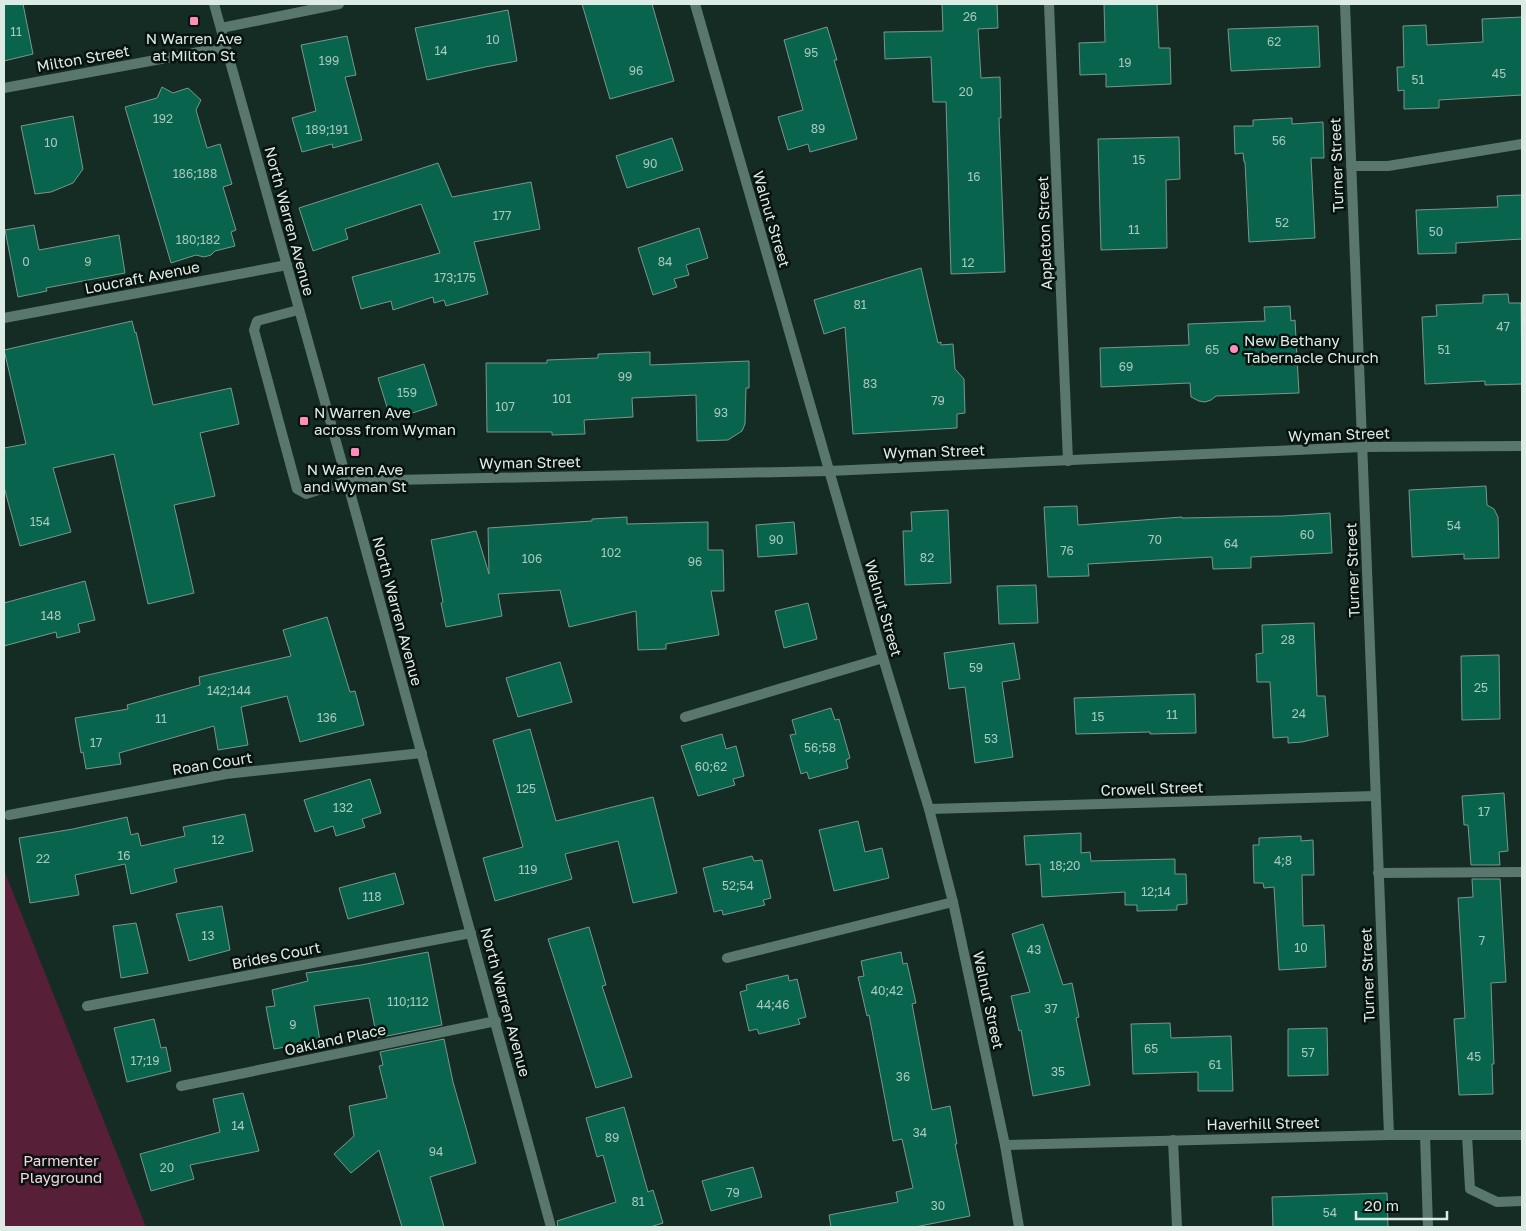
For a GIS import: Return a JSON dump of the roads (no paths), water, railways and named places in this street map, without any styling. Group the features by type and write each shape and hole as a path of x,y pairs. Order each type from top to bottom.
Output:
{"street":[{"name":"North Warren Avenue","path":"214,4 552,1227"},
{"path":"221,28 339,4"},
{"name":"Walnut Street","path":"695,4 883,658 929,809 952,902 1005,1145 1019,1227"},
{"name":"Appleton Street","path":"1049,4 1068,460"},
{"name":"Turner Street","path":"1345,4 1388,1135"},
{"name":"Milton Street","path":"4,88 226,47"},
{"path":"1351,166 1388,166 1522,144"},
{"name":"Loucraft Avenue","path":"4,318 287,265"},
{"name":"Wyman Street","path":"298,310 257,321 254,330 296,489 306,494 347,481 829,471 1362,447 1522,446"},
{"path":"685,717 883,658"},
{"name":"Roan Court","path":"9,815 226,774 422,754"},
{"name":"Crowell Street","path":"929,809 1375,796"},
{"path":"1378,873 1522,872"},
{"path":"727,958 952,902"},
{"name":"Brides Court","path":"87,1006 471,932"},
{"name":"Oakland Place","path":"181,1086 496,1021"},
{"name":"Haverhill Street","path":"1005,1145 1388,1135 1522,1134"},
{"path":"1425,1135 1428,1227"},
{"path":"1467,1135 1470,1189 1498,1202 1522,1201"},
{"path":"1173,1140 1177,1227"}],"place":[{"name":"N Warren Ave at Milton St","path":"194,21"},
{"name":"New Bethany Tabernacle Church","path":"1234,349"},
{"name":"N Warren Ave across from Wyman","path":"304,421"},
{"name":"N Warren Ave and Wyman St","path":"355,452"}],"park label":[{"name":"Parmenter Playground","path":"61,1168"}]}
